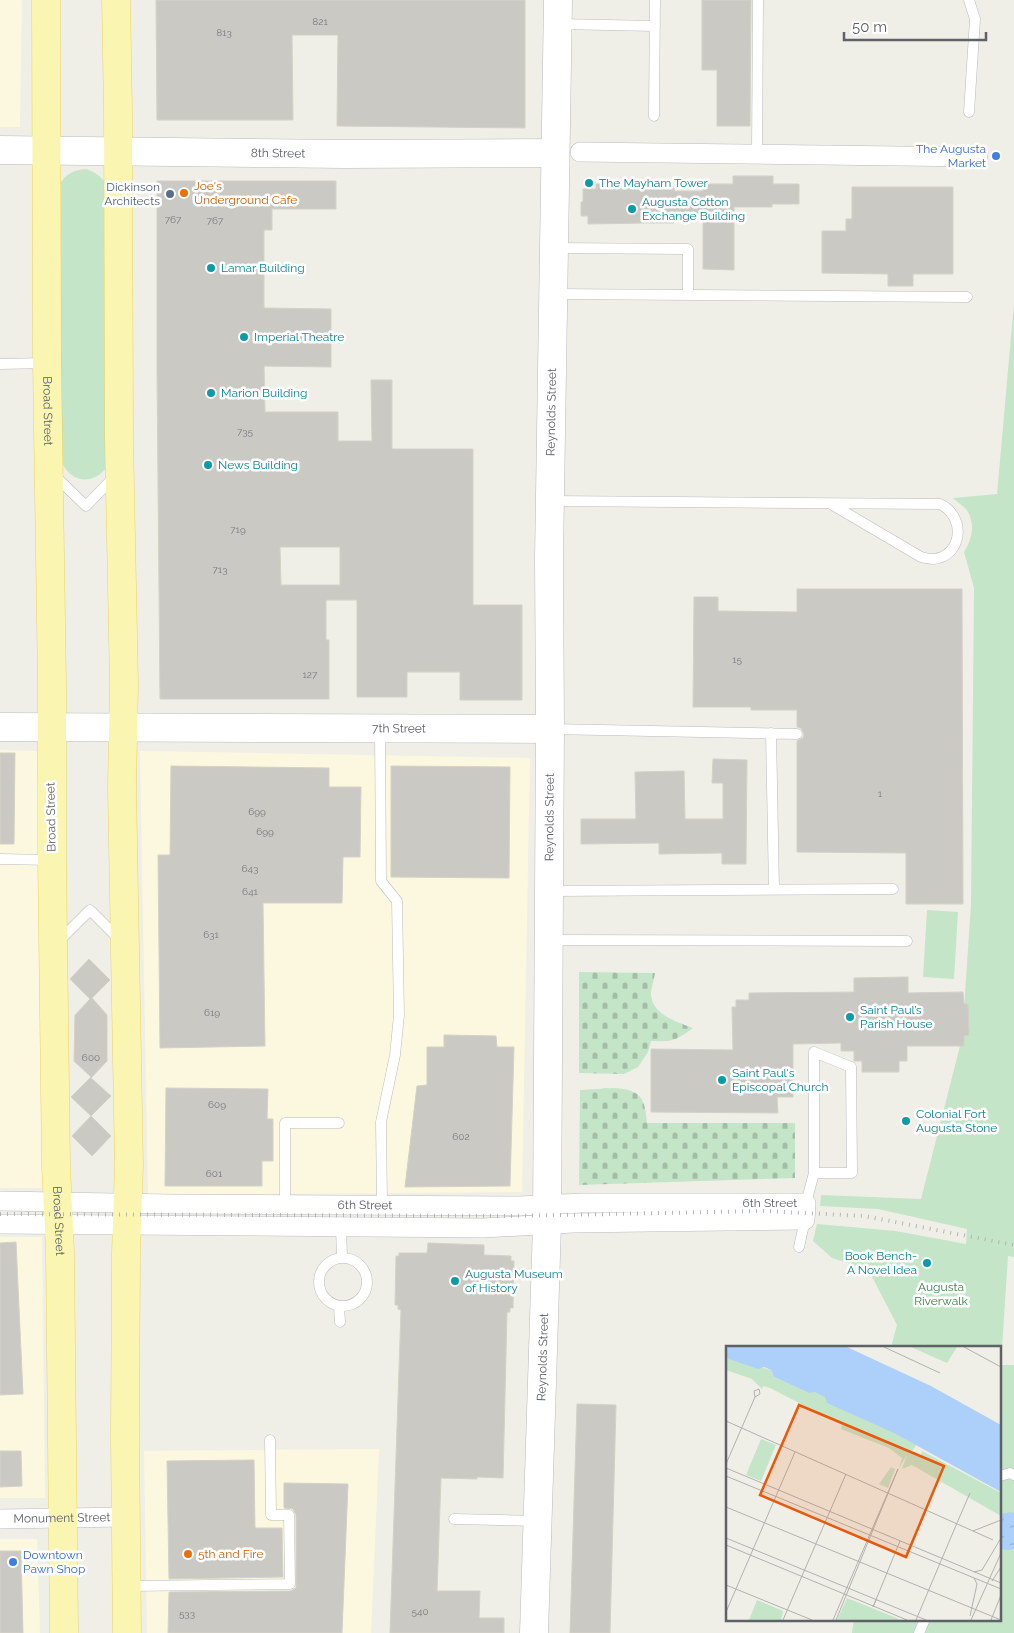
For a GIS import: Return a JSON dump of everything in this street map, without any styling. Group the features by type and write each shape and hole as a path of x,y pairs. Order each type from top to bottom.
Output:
{"main road":[{"name":"Broad Street","path":"46,0 48,150 47,363 52,860 64,1633"},
{"path":"116,0 128,1215 125,1428 127,1633"},
{"name":"Reynolds Street","path":"534,1633 546,1214 550,501 554,248 568,153 557,12"},
{"name":"8th Street","path":"0,150 333,154 568,153"},
{"name":"7th Street","path":"0,727 550,729"}],"street":[{"path":"568,153 978,157"},
{"name":"6th Street","path":"0,1201 58,1214"},
{"name":"6th Street","path":"128,1215 285,1205 519,1206 573,1223 806,1212"},
{"name":"6th Street","path":"0,1224 58,1214 128,1215 341,1227 483,1228 546,1214"},
{"name":"Monument Street","path":"0,1519 126,1517"}],"lane":[{"path":"654,116 655,0"},
{"path":"757,154 758,0"},
{"path":"969,0 975,19 969,112"},
{"path":"557,12 654,26"},
{"path":"554,248 688,249 688,295"},
{"path":"553,294 967,298"},
{"path":"0,364 47,363"},
{"path":"49,470 86,506 120,471"},
{"path":"550,501 940,504 948,508 956,520 958,535 952,549 940,557 933,559 921,558 831,504"},
{"path":"380,729 381,881 397,902 399,1015 395,1055 381,1122 382,1205"},
{"name":"7th Street","path":"550,729 797,734"},
{"path":"771,733 774,889"},
{"path":"0,859 52,860"},
{"path":"549,891 893,889"},
{"path":"53,947 90,910 125,945"},
{"path":"548,940 907,941"},
{"path":"799,1246 814,1173 814,1052 852,1067 852,1173 814,1173"},
{"path":"285,1205 285,1123 339,1123"},
{"path":"341,1227 342,1258"},
{"path":"342,1258 356,1262 362,1267 367,1281 364,1295 359,1301 352,1305 339,1306 329,1302 323,1296 319,1279 327,1265 334,1260 342,1258"},
{"path":"339,1306 340,1322"},
{"path":"127,1586 290,1584 289,1515 271,1515 270,1440"},
{"path":"1002,1475 1010,1473 1014,1475"},
{"path":"454,1519 538,1522"},
{"path":"919,1633 925,1620"}],"shaded area":[{"path":"0,0 22,0 20,127 0,127"},
{"path":"0,750 37,751 48,1188 0,1188"},
{"path":"140,751 530,758 522,1192 148,1195"},
{"path":"0,1237 42,1237 45,1498 0,1498"},
{"path":"379,1449 371,1633 147,1633 144,1451"},
{"path":"0,1539 37,1539 40,1633 0,1633"}],"green space":[{"path":"86,169 92,171 106,183 107,467 95,477 82,479 70,474 61,461 59,185 70,173"},
{"name":"Augusta Riverwalk","path":"1014,303 1014,1257 1008,1256 1002,1349 1002,1346 891,1346 897,1325 868,1269 832,1258 813,1241 817,1224 896,1231 966,1244 967,1229 878,1209 820,1206 821,1195 921,1199 962,1038 971,904 974,588 964,552 971,537 971,520 966,509 953,498 997,494"},
{"path":"927,910 958,912 954,979 923,977"},
{"path":"579,972 655,973 651,992 655,1006 666,1016 693,1028 674,1040 651,1041 648,1052 638,1067 624,1074 579,1073"},
{"path":"615,1088 631,1091 640,1097 645,1107 647,1123 795,1123 795,1178 579,1185 580,1090"},
{"name":"Augusta Riverwalk","path":"1002,1365 1014,1365 1014,1633 852,1633 854,1620 1002,1620"}],"water":[{"path":"1014,1513 1014,1549 1002,1549 1002,1514"}],"building":[{"path":"156,0 525,0 525,128 337,126 338,35 292,35 293,120 157,120"},
{"path":"702,0 751,0 750,126 717,126 717,70 702,70"},
{"path":"733,176 773,176 773,184 799,184 799,204 772,204 772,207 734,207 734,270 703,269 703,215 674,216 674,223 588,224 588,216 581,216 583,189 596,189 596,184 614,184 614,189 649,189 649,182 670,182 671,188 674,188 674,191 703,191 703,184 733,184"},
{"path":"157,181 336,181 336,209 272,209 272,230 264,230 264,308 331,309 331,367 264,366 265,412 338,412 338,441 372,441 371,380 392,380 392,449 473,449 473,605 522,605 522,700 460,700 460,672 407,672 407,697 357,697 357,600 326,600 326,640 329,640 329,699 160,699","holes":["280,547 340,547 340,585 281,585"]},
{"path":"852,187 953,187 953,274 913,274 913,286 888,286 888,274 822,273 822,231 846,231 846,219 852,219"},
{"path":"797,589 962,589 963,904 906,904 906,853 797,852 797,741 803,738 804,734 801,728 797,727 797,710 751,710 751,707 693,707 694,597 718,597 718,611 797,612"},
{"path":"0,753 15,753 14,844 0,844"},
{"path":"713,759 747,760 746,864 722,864 722,853 659,854 659,843 581,844 581,819 636,819 635,772 684,771 685,819 723,819 723,783 712,783"},
{"path":"171,766 329,768 329,787 361,787 360,857 343,857 342,903 263,903 265,1046 160,1048 158,855 170,855"},
{"path":"391,766 510,767 509,878 391,877"},
{"path":"89,959 110,980 92,998 107,1015 107,1061 91,1078 111,1096 91,1116 71,1097 91,1077 74,1061 75,1015 90,999 70,979"},
{"path":"908,977 908,993 963,992 964,1004 968,1004 969,1035 964,1036 964,1046 907,1046 907,1061 899,1061 899,1072 862,1072 862,1061 854,1061 854,1051 841,1051 841,1043 793,1044 793,1097 777,1097 778,1113 651,1112 651,1049 733,1050 732,1007 736,1007 736,1000 749,1000 749,993 854,992 854,978"},
{"path":"444,1035 496,1036 497,1047 514,1047 510,1186 405,1187 417,1086 427,1085 427,1047 444,1047"},
{"path":"166,1088 268,1089 267,1119 273,1119 273,1161 262,1161 262,1186 165,1186"},
{"path":"91,1116 111,1136 92,1156 72,1136"},
{"path":"16,1242 23,1394 0,1395 0,1243"},
{"path":"428,1243 484,1245 484,1255 511,1256 511,1261 514,1261 513,1308 510,1308 510,1312 507,1312 503,1478 441,1478 437,1591 480,1591 479,1618 504,1618 504,1633 390,1633 401,1310 398,1309 398,1305 395,1305 396,1256 399,1256 399,1253 427,1253"},
{"path":"577,1404 616,1405 610,1633 570,1633"},
{"path":"0,1451 21,1451 22,1486 0,1487"},
{"path":"254,1460 255,1528 282,1528 283,1577 169,1579 167,1461"},
{"path":"284,1483 348,1484 342,1633 168,1633 169,1592 290,1591 296,1588 296,1515 293,1509 284,1508"},
{"path":"0,1551 21,1551 23,1633 0,1633"}],"railway":[{"path":"0,1214 508,1216 763,1211 864,1216 1014,1245"}],"place":[{"name":"The Augusta Market","path":"996,156"},
{"name":"The Mayham Tower","path":"589,183"},
{"name":"Joe's Underground Cafe","path":"184,193"},
{"name":"Dickinson Architects","path":"170,194"},
{"name":"Augusta Cotton Exchange Building","path":"632,209"},
{"name":"Lamar Building","path":"211,268"},
{"name":"Imperial Theatre","path":"244,337"},
{"name":"Marion Building","path":"211,393"},
{"name":"News Building","path":"208,465"},
{"name":"Saint Paul’s Parish House","path":"850,1017"},
{"name":"Saint Paul's Episcopal Church","path":"722,1080"},
{"name":"Colonial Fort Augusta Stone","path":"906,1121"},
{"name":"Book Bench- A Novel Idea","path":"927,1263"},
{"name":"Augusta Museum of History","path":"455,1281"},
{"name":"5th and Fire","path":"188,1554"},
{"name":"Downtown Pawn Shop","path":"13,1562"}]}
